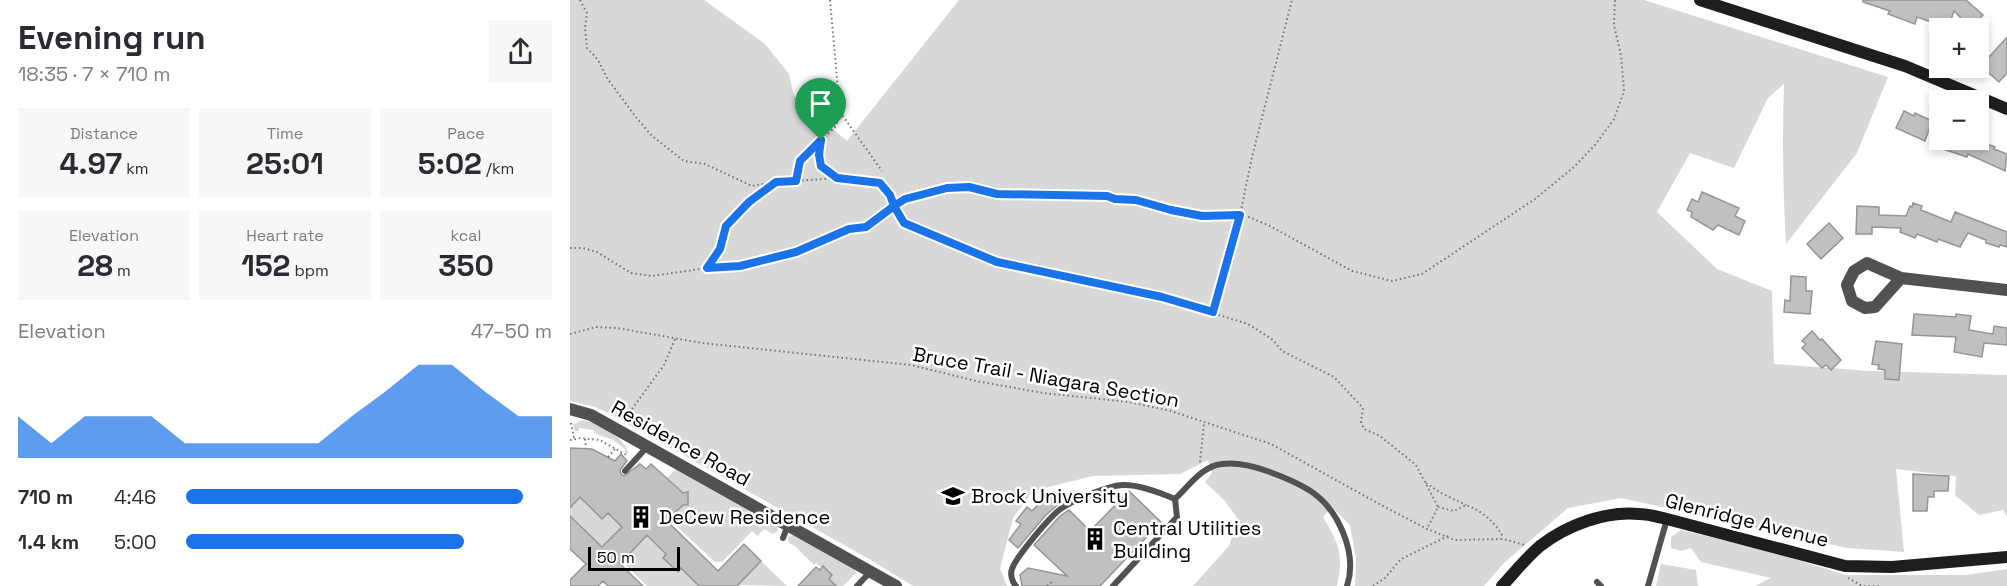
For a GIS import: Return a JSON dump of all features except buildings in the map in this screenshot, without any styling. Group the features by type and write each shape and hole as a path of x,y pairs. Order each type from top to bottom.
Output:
{"main road":[{"path":"1700,0 1905,66 2007,109"},
{"name":"Glenridge Avenue","path":"1502,586 1540,546 1558,534 1580,524 1607,516 1639,514 1667,519 1845,566 1892,567 2007,557"}],"street":[{"path":"1901,278 2007,290"},
{"name":"Residence Road","path":"574,413 591,415 896,586"}],"lane":[{"path":"625,471 648,446"},
{"path":"1175,499 1206,469 1222,464 1252,466 1308,490 1321,500 1333,515 1343,534 1350,562 1347,586"},
{"path":"1016,586 1012,582 1011,570 1034,538 1061,509 1092,494 1122,485 1156,491 1175,499"},
{"path":"1113,586 1177,517 1175,499"},
{"path":"1648,586 1667,519"},
{"path":"783,538 788,524"},
{"path":"857,586 871,571"}],"path":[{"path":"580,0 587,13 585,28 587,48 652,136 684,161 705,164 752,186 837,178 880,183 890,195 904,223 997,262 1162,297 1248,324 1273,340 1288,355 1334,377 1363,408 1361,422 1364,429 1380,436 1416,465 1438,507 1454,511 1466,505"},
{"path":"796,181 800,161 836,126 840,112 830,0"},
{"path":"1213,312 1240,215 1252,157 1292,0"},
{"path":"570,248 583,248 597,252 631,273 652,276 740,266 796,252 849,229 866,227 905,199 947,188 969,187 997,194 1107,196 1115,199 1136,200 1202,216 1240,215 1270,226 1352,271 1392,280 1422,274 1534,199 1595,146 1614,119 1624,91 1621,55 1614,25 1615,0"},
{"path":"840,112 882,171"},
{"path":"821,140 819,155 821,166 837,178"},
{"path":"707,268 720,249 726,226 749,202 776,182"},
{"name":"Bruce Trail - Niagara Section","path":"570,334 596,327 617,328 648,332 675,339 911,365 976,381 1043,393 1129,402 1171,411 1271,444 1427,529 1455,540 1503,539 1527,546"},
{"path":"617,429 664,365 675,339"},
{"path":"1198,477 1204,423"},
{"path":"572,425 572,439 600,440 628,456"},
{"path":"585,438 586,448"},
{"path":"608,457 616,448"},
{"path":"1424,481 1441,493 1479,510 1498,529 1503,539"},
{"path":"1427,529 1438,507"},
{"path":"1372,586 1385,578 1401,559 1448,536"},
{"path":"1843,576 1862,586 1879,586"},
{"path":"1047,586 1053,581"}],"shaded area":[{"path":"570,0 704,0 765,44 789,74 794,96 847,141 959,0 1644,0 1888,77 1857,153 1786,244 1783,164 1784,84 1768,98 1734,168 1690,153 1657,212 1717,269 1772,291 1774,364 1870,371 2007,375 2007,517 2003,510 1979,515 1955,495 1956,476 1896,469 1904,552 1847,548 1621,498 1568,508 1505,562 1484,586 1355,586 1356,559 1350,525 1332,507 1323,517 1339,550 1340,566 1337,586 1193,586 1229,546 1238,519 1224,500 1205,482 1212,473 1208,460 1180,474 1093,476 1033,491 1013,518 1000,568 1007,586 913,586 626,423 633,407 621,420 596,407 570,401"},
{"path":"581,420 594,423 617,437 627,449 628,454 613,440 594,433 594,430 579,428 579,431 575,431 573,425"},
{"path":"677,468 777,525 778,531 773,534 764,529 758,536 752,531 722,562 715,562 669,519 683,505 687,492 683,493 667,478"},
{"path":"570,491 578,499 585,492 588,505 602,518 608,513 622,527 605,544 606,554 600,545 570,516"},
{"path":"1681,530 1776,553 1846,575 1966,575 2007,569 2007,586 1755,586 1771,578 1701,562 1691,548 1681,551 1671,548 1671,537"},
{"path":"647,535 666,554 663,558 677,572 681,568 699,586 647,586 622,561"},
{"path":"793,535 855,569 856,573 843,586 828,586 832,575 816,563 814,565 789,543 788,537"},
{"path":"761,561 787,586 738,585"},
{"path":"1661,564 1696,570 1698,586 1656,586"}],"place":[{"name":"Brock University","path":"953,496"},
{"name":"DeCew Residence","path":"641,517"},
{"name":"Central Utilities Building","path":"1095,539"}],"route":[{"path":"821,140 800,161 796,181 776,182 749,202 726,226 720,249 707,268 740,266 796,252 849,229 866,227 894,206 904,223 997,262 1162,297 1213,312 1240,215 1202,216 1136,200 1115,199 1107,196 997,194 969,187 947,188 905,199 894,206 890,195 880,183 837,178 821,166 819,155 821,140"}]}
